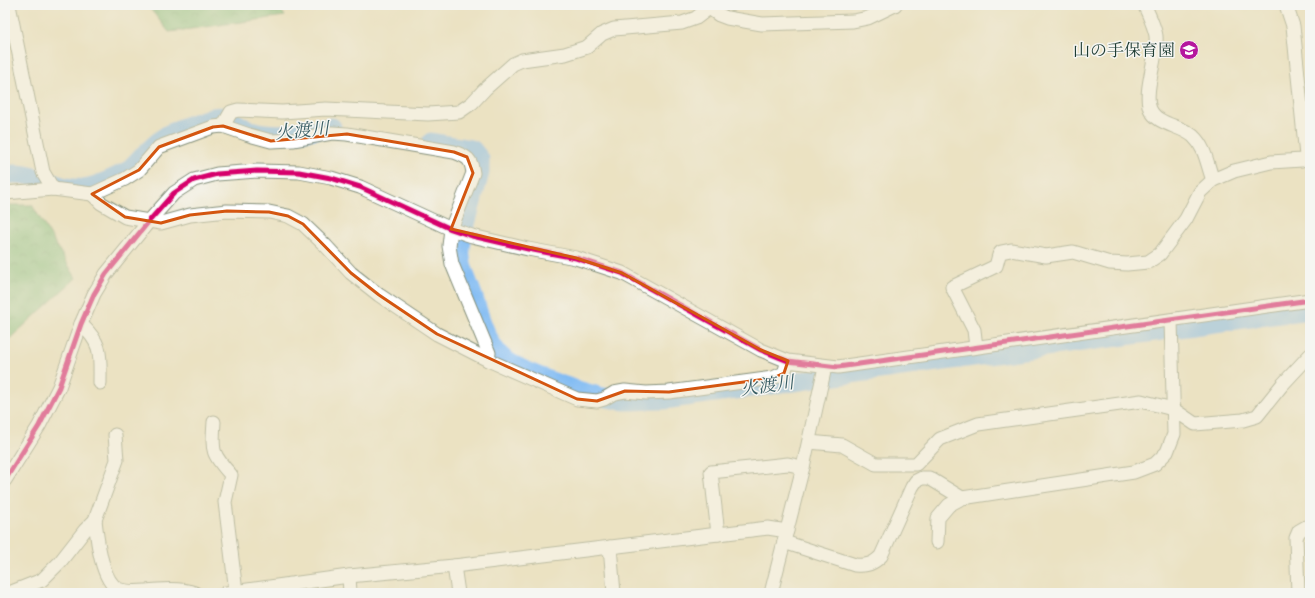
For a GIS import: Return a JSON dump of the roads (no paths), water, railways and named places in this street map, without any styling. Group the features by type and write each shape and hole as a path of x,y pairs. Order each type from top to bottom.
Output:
{"street":[{"path":"9,5 43,172 53,190"},
{"path":"5,193 53,190 92,194 125,179 139,170 159,147 226,121 238,110 282,112 326,109 428,114 459,112 472,104 485,89 513,64 522,60 565,54 587,47 602,34 614,29 682,23 696,18 710,6 719,15 727,18 762,24 868,18 895,5"},
{"path":"1144,5 1156,36 1154,62 1148,91 1150,108 1156,118 1174,125 1193,136 1204,151 1208,168 1213,180"},
{"path":"976,347 974,330 952,287 996,266 1001,252 1012,250 1046,256 1073,252 1110,262 1127,264 1148,262 1160,254 1186,219 1200,192 1213,180 1234,170 1271,162 1302,160 1306,156 1293,26 1286,5"},
{"path":"226,121 249,136 271,141 293,140 332,133 347,134 454,152 466,157 472,164 473,173 451,229 449,246 452,264 489,353 488,360"},
{"path":"5,480 39,426 59,387 81,324 94,294 106,274 174,193 194,180 217,174 257,171 299,172 331,178 360,187 451,229 472,236 576,258 622,273 761,350 824,374 838,367 1310,300"},
{"path":"92,194 101,203 126,217 161,223 190,215 227,211 269,212 288,216 302,224 326,246 351,273 379,295 437,334 488,360 577,400 597,401 625,391 646,393 669,392 773,378 784,374 788,361"},
{"path":"937,542 938,518 949,506 962,498 1134,472 1155,464 1167,452 1174,434 1171,320"},
{"path":"81,324 91,334 100,352 100,383"},
{"path":"809,442 842,445 876,464 916,464 940,439 978,424 1141,400 1173,408 1195,424 1243,420 1257,416 1282,385 1310,355"},
{"path":"771,593 803,467 824,374"},
{"path":"214,422 212,446 218,461 231,475 225,502 231,592 348,576 454,566 768,528 855,565 866,566 874,563 881,556 916,481 922,478 929,478 962,498"},
{"path":"9,593 42,580 60,562 94,520 117,460 115,435"},
{"path":"718,534 711,472 788,464 803,467"},
{"path":"94,520 101,558 108,578 118,589 135,592 163,590 189,591 195,593"},
{"path":"1298,593 1296,538 1299,531 1306,527"},
{"path":"610,547 614,593"},
{"path":"454,566 458,593"},
{"path":"348,576 350,593"}],"waterway":[{"name":"火渡川","path":"5,175 25,175 74,188 89,187 127,171 154,145 171,133 194,123 216,116 227,118 251,130 281,134 332,127"},
{"name":"火渡川","path":"431,142 472,149 480,159 480,173 466,224"},
{"name":"火渡川","path":"462,242 461,255 463,269 486,333 493,347 498,353 507,360 538,376 578,390 625,401 664,400 1162,331"},
{"name":"火渡川","path":"1179,328 1310,310"}],"place":[{"name":"山の手保育園","path":"1189,50"}]}
